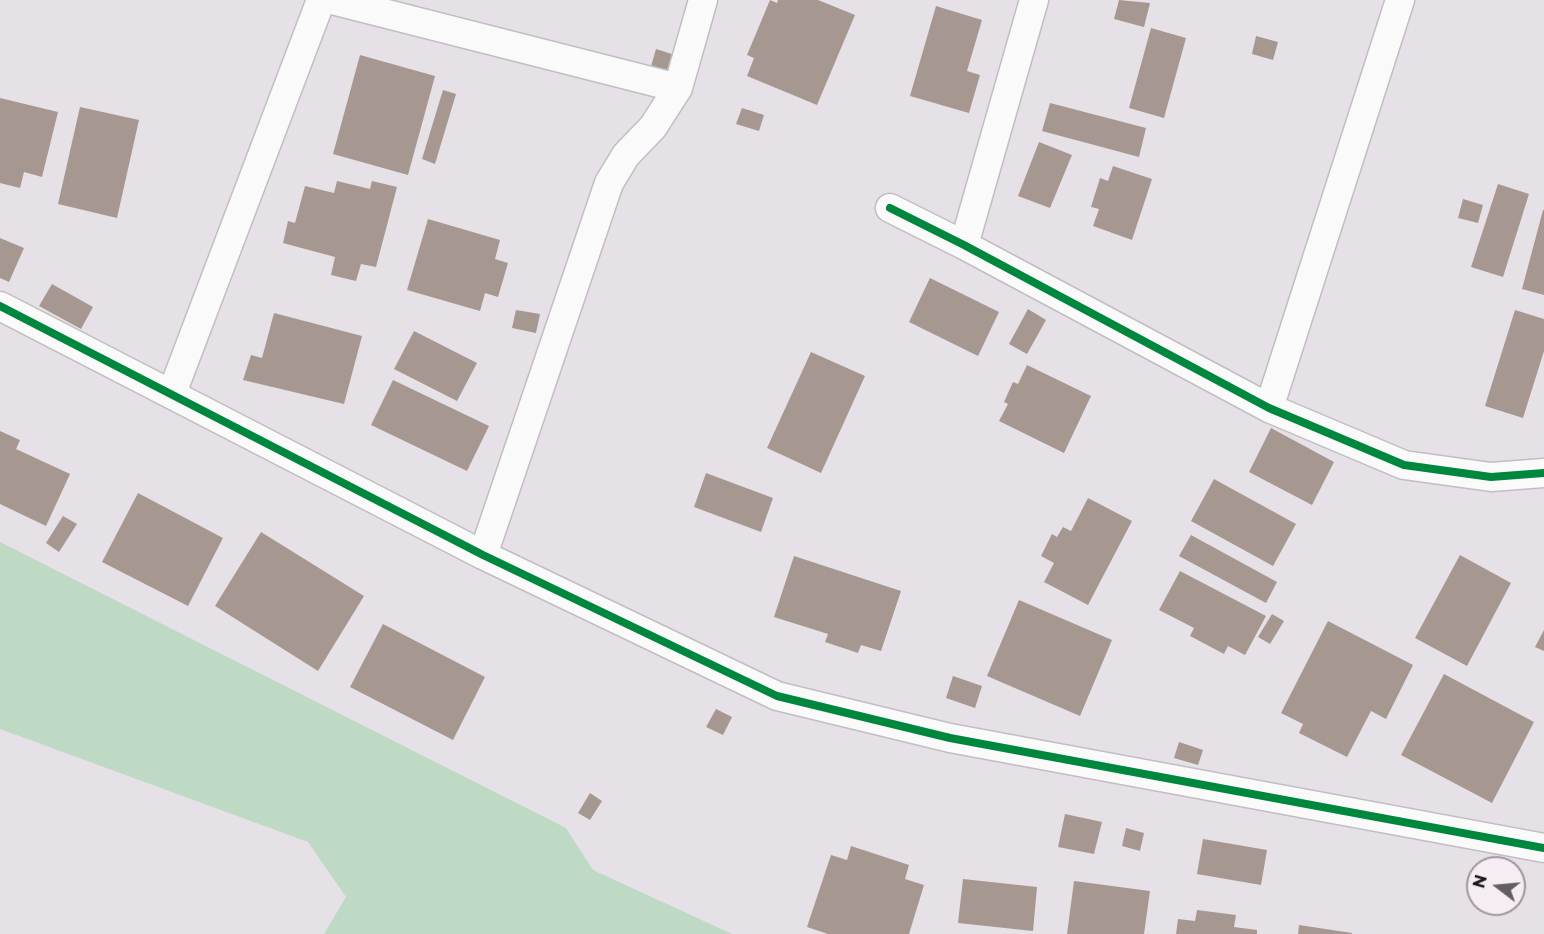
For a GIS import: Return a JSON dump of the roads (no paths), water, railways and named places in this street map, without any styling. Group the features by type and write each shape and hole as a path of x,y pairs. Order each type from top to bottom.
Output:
{"street":[{"path":"172,393 321,0"},
{"path":"332,0 678,88"},
{"path":"483,555 609,183 626,155 653,127 678,88 703,0"},
{"path":"964,245 1034,0"},
{"path":"1269,408 1400,0"},
{"path":"890,208 964,245 1269,408 1404,465 1491,477 1544,473"},
{"path":"0,306 483,555 777,696 950,738 1544,848"}]}
